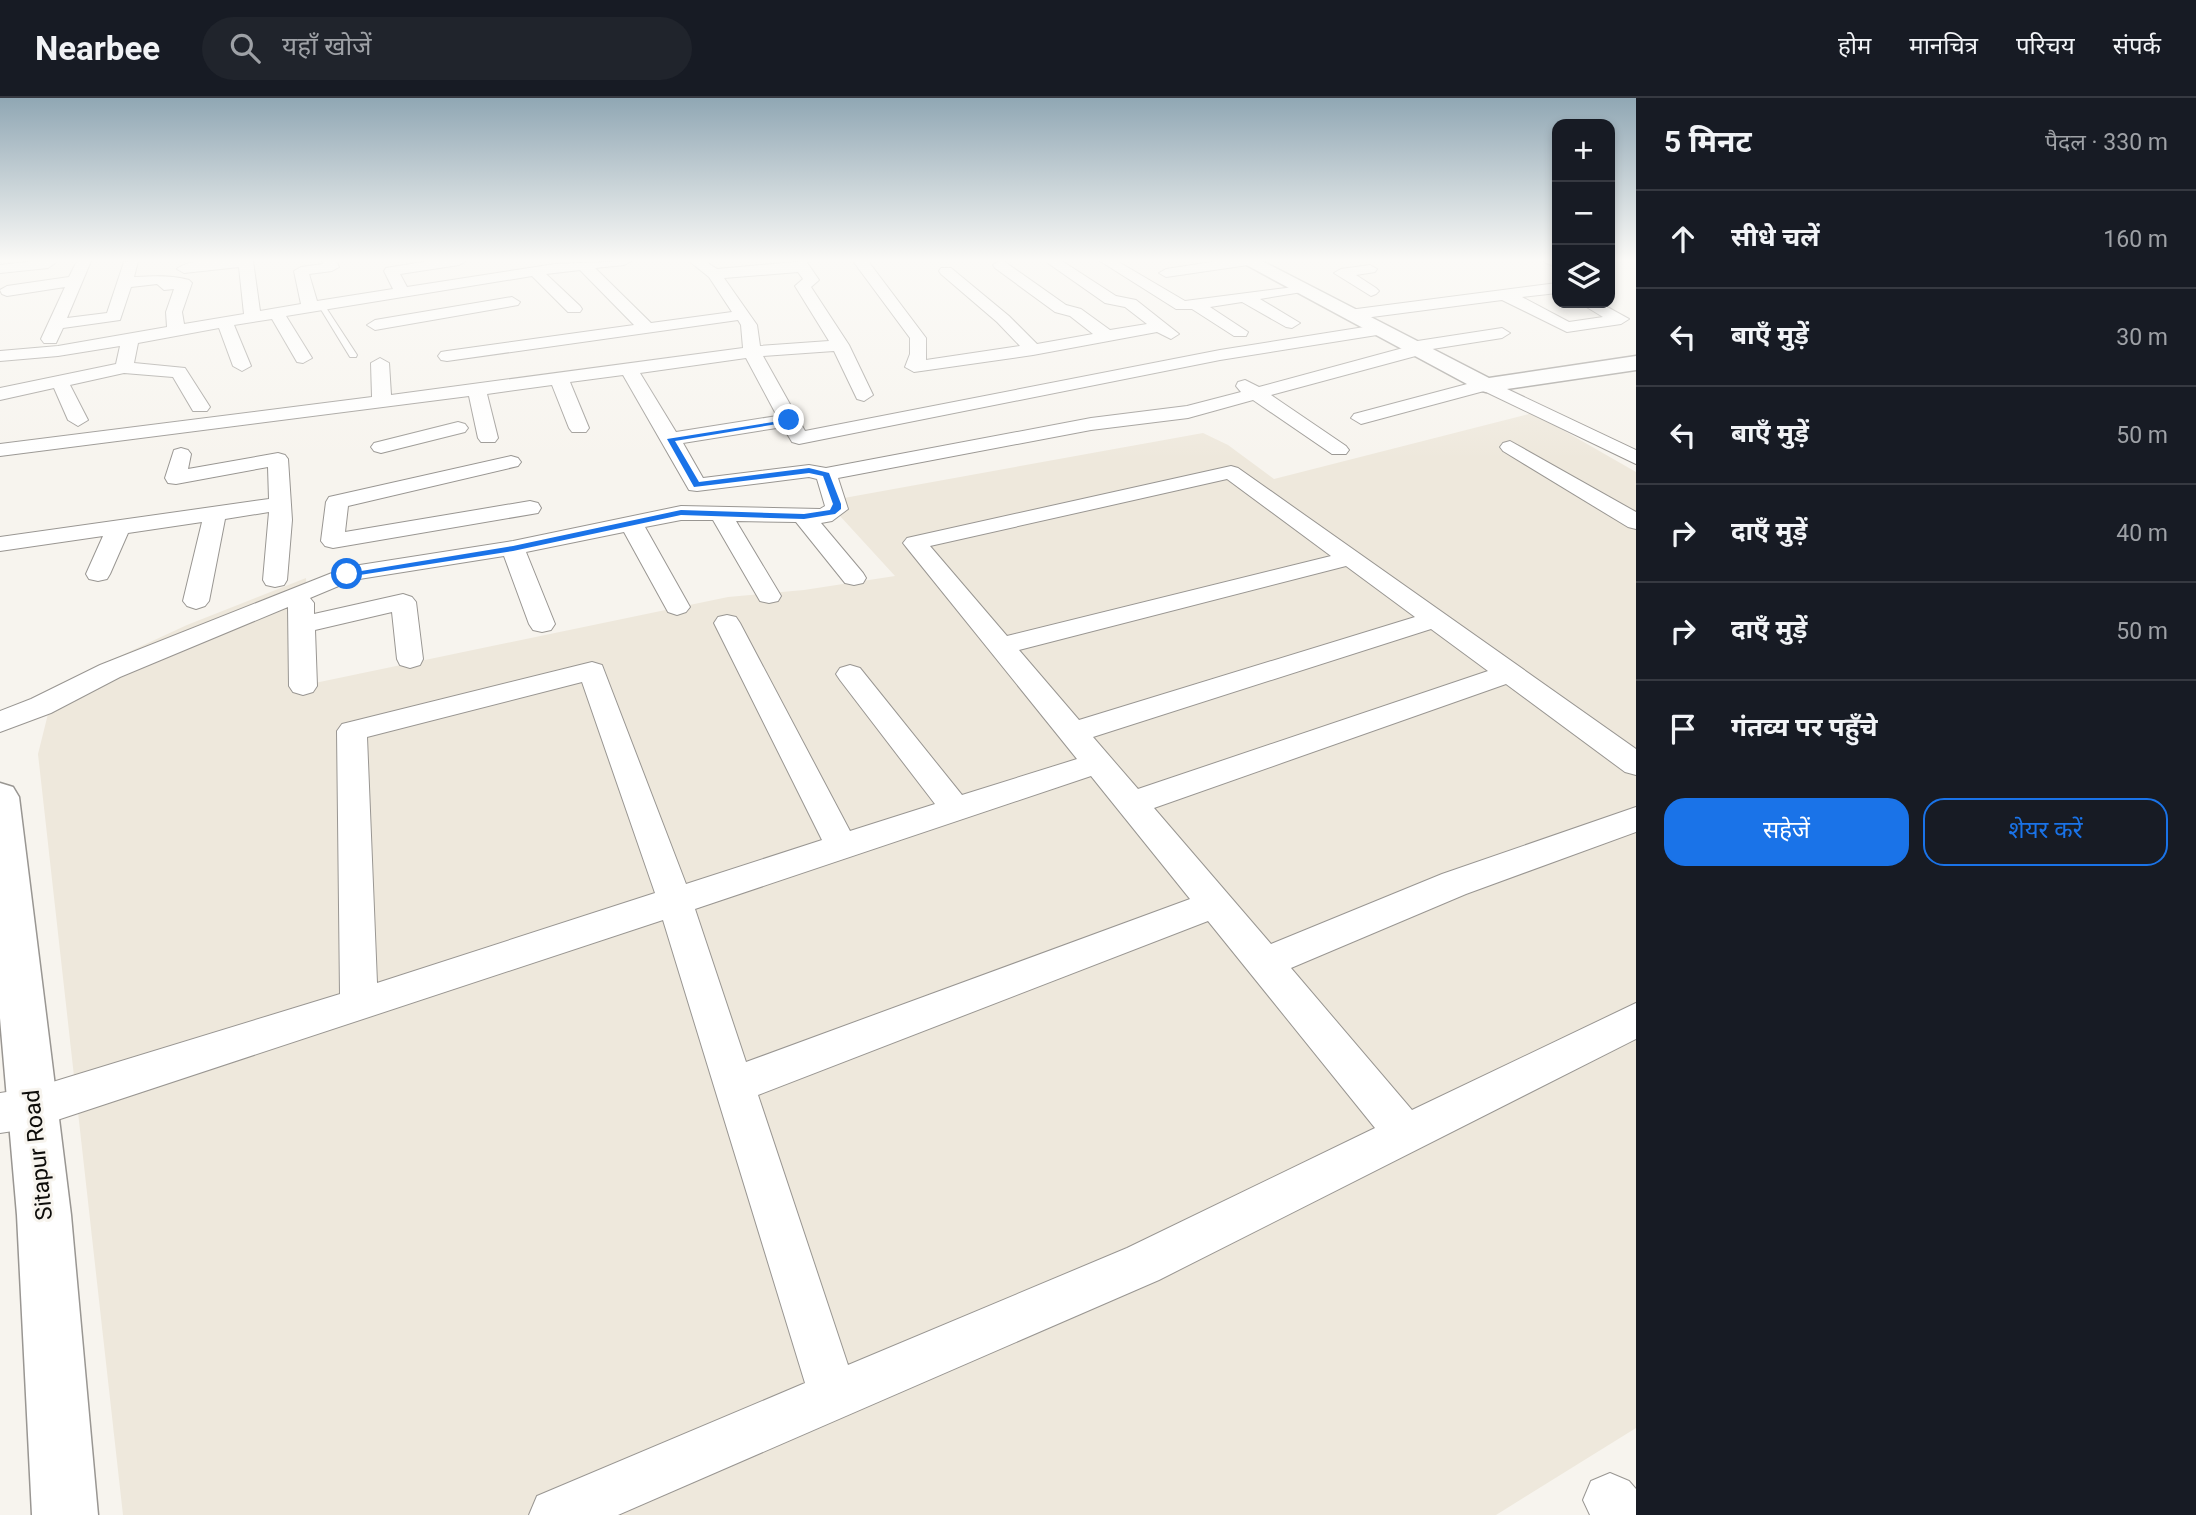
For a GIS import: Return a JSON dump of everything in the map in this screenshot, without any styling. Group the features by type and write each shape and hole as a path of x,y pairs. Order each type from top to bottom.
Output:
{"street":[{"path":"43,352 55,327"},
{"path":"0,356 130,340 195,327"},
{"path":"227,327 242,366"},
{"path":"285,327 303,359"},
{"path":"646,327 649,330"},
{"path":"0,450 382,402 457,372 667,327"},
{"path":"749,327 752,352 799,438 1203,358 1377,330"},
{"path":"829,327 864,395"},
{"path":"910,327 918,338 919,354 914,367 1034,350 1155,327"},
{"path":"1011,327 1034,350"},
{"path":"1095,327 1108,337"},
{"path":"1162,327 1339,450"},
{"path":"1232,327 1240,332"},
{"path":"1372,327 1636,458"},
{"path":"629,369 697,485 809,471 826,474 1091,424 1188,412 1414,349 1502,332"},
{"path":"124,368 130,340"},
{"path":"457,372 559,379 752,352 840,345"},
{"path":"380,363 382,402"},
{"path":"1361,418 1486,385 1636,363"},
{"path":"925,366 914,391 928,412 961,447"},
{"path":"0,394 124,368 180,372 200,407"},
{"path":"457,372 488,438"},
{"path":"1132,373 1188,412"},
{"path":"559,379 579,428"},
{"path":"60,382 78,420"},
{"path":"359,405 384,452 458,428"},
{"path":"670,439 789,420"},
{"path":"1510,447 1636,522"},
{"path":"181,454 176,478 278,459 281,512 275,580"},
{"path":"511,462 337,502 333,514 332,541 530,508"},
{"path":"1406,1134 915,543 1231,472 1636,764"},
{"path":"0,722 41,706 110,671 347,574 513,548 681,513 824,516 837,509 826,474"},
{"path":"719,512 769,596"},
{"path":"196,601 215,513"},
{"path":"0,544 215,513 333,514"},
{"path":"804,517 854,578"},
{"path":"631,523 677,607"},
{"path":"98,574 119,527"},
{"path":"513,548 542,624"},
{"path":"1000,646 1350,558"},
{"path":"301,591 303,686"},
{"path":"302,625 403,602 410,659"},
{"path":"1072,733 1436,619"},
{"path":"727,624 841,846"},
{"path":"359,1005 352,732 592,671 675,901 834,1396"},
{"path":"1132,804 1510,673"},
{"path":"850,674 955,808"},
{"path":"17,1110 359,1005 1097,763"},
{"name":"Sitapur Road","path":"0,797 17,1110 44,1214 65,1515"},
{"path":"1264,963 1454,884 1636,819"},
{"path":"734,1085 1215,904"},
{"path":"556,1515 1143,1264 1636,1020"}],"lane":[{"path":"331,327 353,355"}],"shaded area":[{"path":"1533,413 1636,472 1636,1428 1496,1515 123,1515 38,754 55,686 187,625 306,578 310,684 728,597 804,590 895,576 840,516 844,498 1203,433 1228,445 1274,479"}],"route":[{"path":"347,574 513,548 681,513 824,516 837,509 826,474 809,471 697,485 670,439 789,420"}]}
